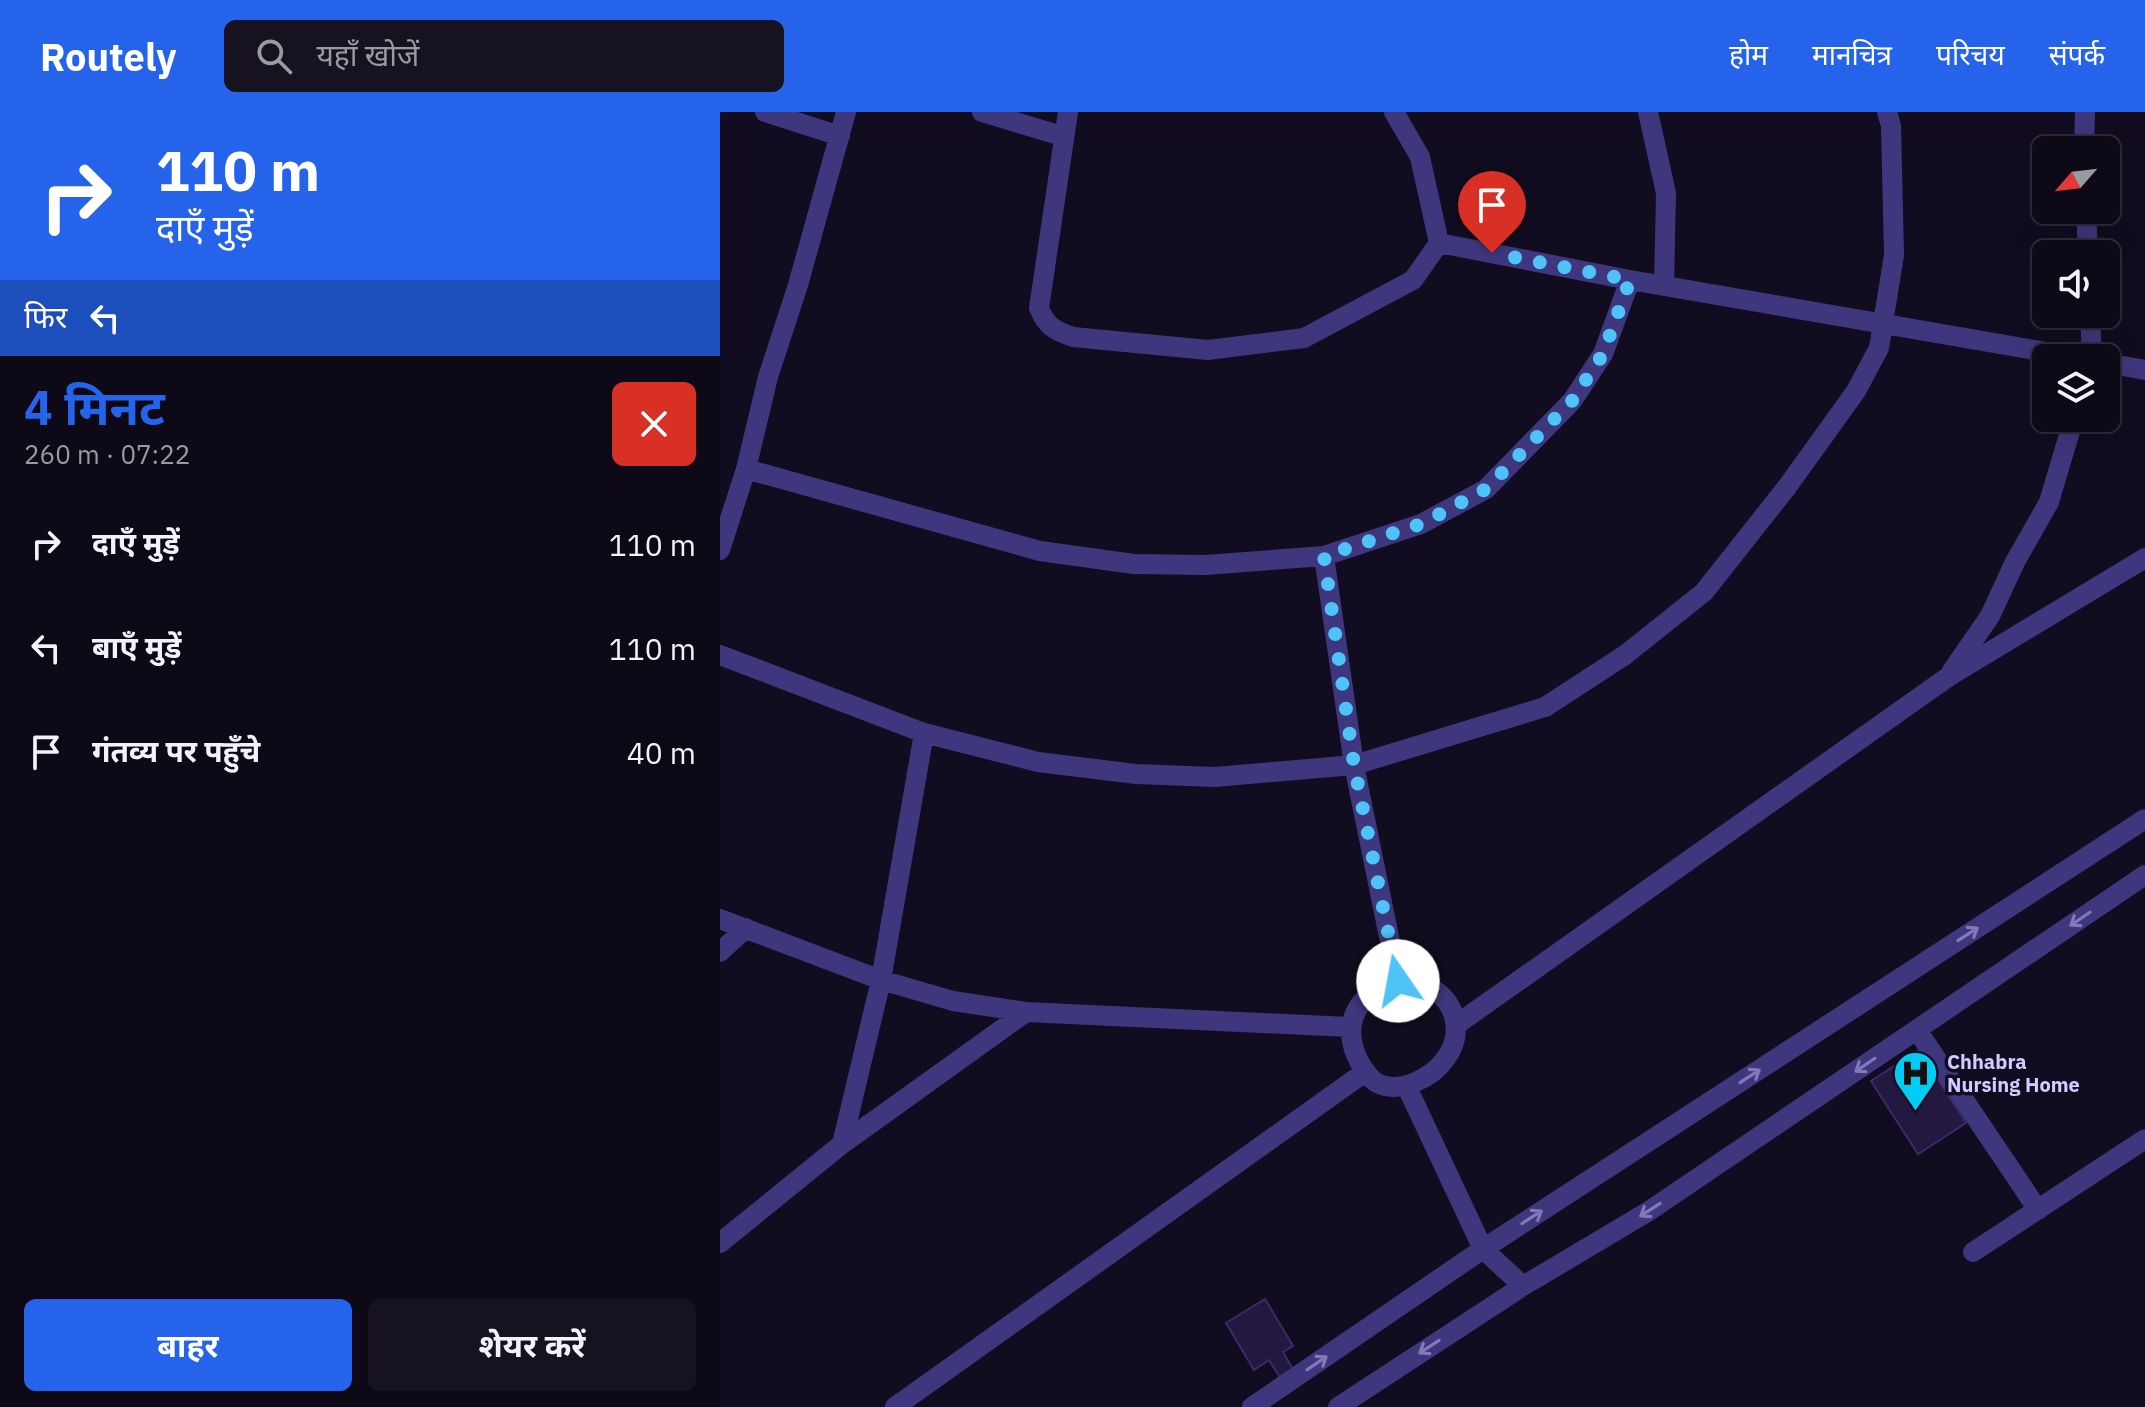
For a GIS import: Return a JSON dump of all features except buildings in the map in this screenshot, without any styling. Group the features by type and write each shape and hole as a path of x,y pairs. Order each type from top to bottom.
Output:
{"street":[{"path":"765,112 840,136"},
{"path":"720,550 746,469 768,377 798,285 846,112"},
{"path":"982,112 1062,136"},
{"path":"1068,112 1062,136 1039,308 1044,322 1056,331 1073,337 1208,350 1304,338 1413,280 1439,243 1420,157 1394,112"},
{"path":"1648,112 1666,193 1664,286"},
{"path":"720,655 924,733 1038,762 1136,774 1215,777 1354,765 1545,707 1625,655 1704,592 1787,487 1856,391 1879,348 1894,255 1891,126 1887,112"},
{"path":"2084,136 2085,112"},
{"path":"1439,243 1630,280 2032,350"},
{"path":"746,469 1040,551 1134,564 1205,565 1324,556 1421,524 1486,489 1572,401 1603,354 1630,280"},
{"path":"2120,366 2145,370"},
{"path":"1948,677 1990,616 2015,562 2049,502 2070,432"},
{"path":"1324,556 1354,765 1398,981"},
{"path":"1456,1025 1948,677 2145,558"},
{"path":"842,1144 881,980 924,733"},
{"path":"1252,1407 1483,1249 2145,819"},
{"path":"1338,1407 1523,1286 1649,1211 2145,875"},
{"path":"720,919 881,980 953,1001 1026,1012 1350,1027"},
{"path":"720,952 746,928"},
{"path":"1398,981 1431,988 1443,997 1452,1010 1456,1038 1444,1062 1424,1079 1388,1087 1375,1083 1365,1072 1356,1056 1350,1027 1355,1010 1367,997 1382,985 1398,981"},
{"path":"720,1243 842,1144 1026,1012"},
{"path":"1917,1030 2038,1210"},
{"path":"895,1407 1365,1072"},
{"path":"1406,1085 1483,1249 1523,1286"},
{"path":"1973,1252 2145,1139"}],"place":[{"name":"Chhabra Nursing Home","path":"1916,1112"}],"route":[{"path":"1398,981 1354,765 1324,556 1421,524 1486,489 1572,401 1603,354 1630,280 1492,253"}]}
